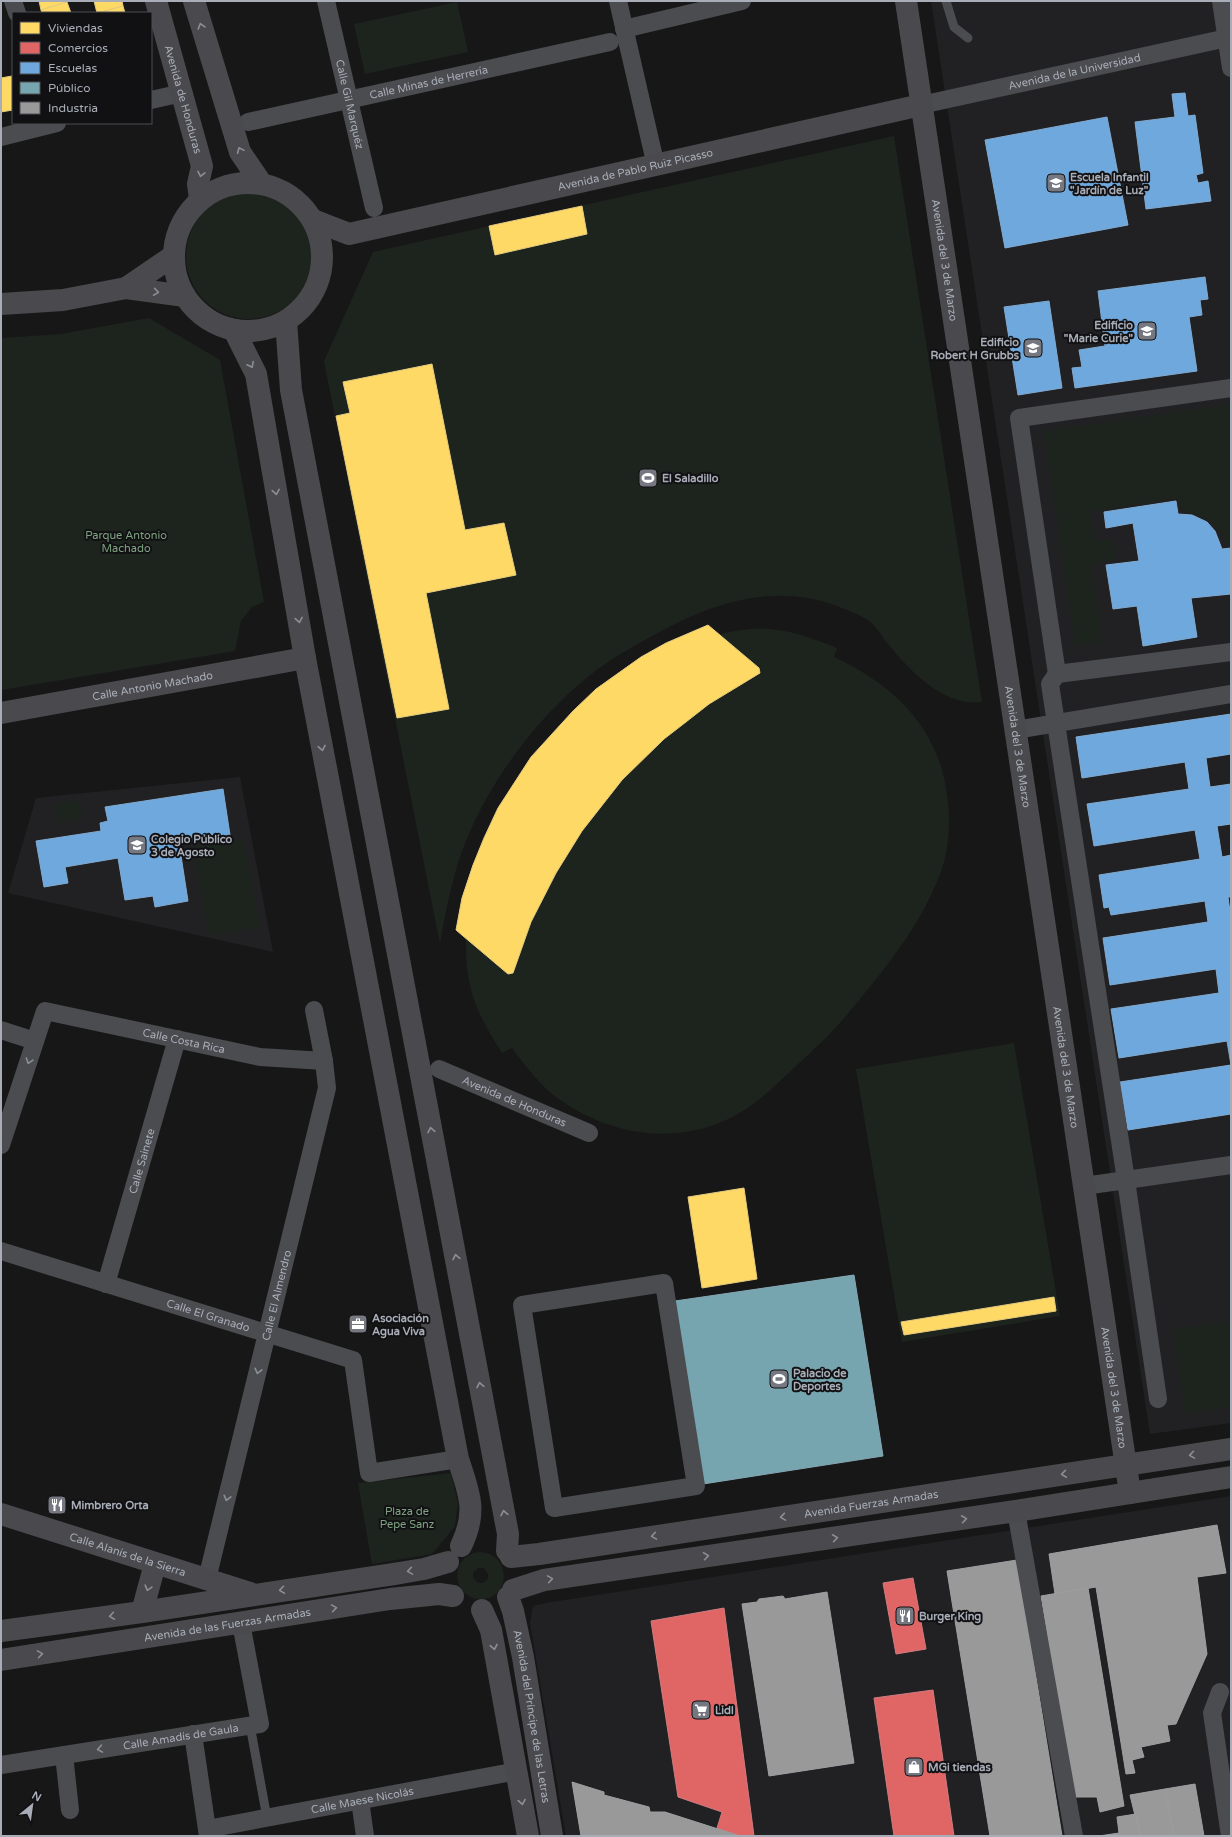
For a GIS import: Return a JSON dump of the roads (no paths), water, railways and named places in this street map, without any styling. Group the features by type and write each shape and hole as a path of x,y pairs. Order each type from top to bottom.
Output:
{"street":[{"path":"13,1 17,12"},
{"name":"Avenida de Honduras","path":"156,1 202,166 198,184 200,199"},
{"path":"194,1 240,152 261,183"},
{"name":"Calle Gil Marquéz","path":"326,1 374,208"},
{"path":"618,1 656,166"},
{"path":"624,29 742,1"},
{"name":"Avenida del 3 de Marzo","path":"906,1 1130,1493"},
{"path":"1221,1 1231,68"},
{"name":"Avenida de la Universidad","path":"921,105 1227,38"},
{"name":"Calle Minas de Herrería","path":"248,122 349,101 610,42"},
{"path":"152,100 182,93"},
{"name":"Avenida de Pablo Ruiz Picasso","path":"349,234 656,166 921,105"},
{"path":"1,137 51,124"},
{"path":"239,182 261,183 282,190 294,198 300,203 313,220 320,235 323,252 322,269 318,284 310,299 299,311 286,321 270,328 252,331 234,330 206,318 194,308 185,296 176,277 173,256 176,235 186,215 200,199 219,188 239,182"},
{"path":"313,220 349,234 322,269"},
{"path":"126,288 173,256"},
{"path":"1,304 63,300 126,288 185,296"},
{"path":"286,321 290,390 507,1528 509,1554 516,1573 511,1594"},
{"path":"234,330 256,374 305,658 458,1459 468,1489 471,1519 469,1530 446,1569 447,1583 453,1596 466,1606 482,1610 497,1606 511,1594 544,1580 1016,1511 1231,1477"},
{"path":"1158,1399 1050,684 1057,674 1019,418 1231,388"},
{"path":"1057,674 1231,652"},
{"name":"Calle Antonio Machado","path":"1,713 305,658"},
{"path":"1016,730 1231,694"},
{"name":"Calle El Almendro","path":"207,1579 327,1088 324,1061 314,1010"},
{"name":"Calle Costa Rica","path":"35,1041 45,1011 260,1057 324,1061"},
{"path":"1,1030 35,1041 1,1144"},
{"name":"Calle Sainete","path":"106,1284 177,1039"},
{"name":"Avenida de Honduras","path":"439,1069 589,1133"},
{"path":"1084,1186 1231,1164"},
{"name":"Calle El Granado","path":"1,1251 353,1360 369,1473 458,1459"},
{"path":"664,1283 696,1486 554,1508 522,1305 664,1283"},
{"name":"Avenida Fuerzas Armadas","path":"509,1554 539,1554 1231,1449"},
{"path":"1016,1511 1074,1836"},
{"name":"Calle Alanís de la Sierra","path":"1,1514 155,1564 254,1594"},
{"path":"1,1631 142,1612 424,1569 455,1554 473,1540 485,1540 498,1544 509,1554"},
{"path":"142,1612 155,1564"},
{"name":"Avenida de las Fuerzas Armadas","path":"1,1660 390,1599 439,1594 453,1596"},
{"name":"Avenida del Príncipe de las Letras","path":"511,1594 513,1611 523,1657 552,1836"},
{"path":"482,1610 491,1630 528,1836"},
{"name":"Calle Amadís de Gaula","path":"1,1765 260,1724 241,1623"},
{"path":"1220,1692 1212,1713 1230,1836"},
{"path":"193,1734 207,1832"},
{"path":"64,1755 70,1810"},
{"name":"Calle Maese Nicolás","path":"207,1832 267,1818 517,1771"},
{"path":"360,1800 365,1836"}],"lane":[{"path":"946,1 954,27 968,38"},
{"path":"250,1725 267,1818"}],"place":[{"name":"Escuela Infantil \"Jardín de Luz\"","path":"1056,183"},
{"name":"Edificio \"Marie Curie\"","path":"1147,331"},
{"name":"Edificio Robert H Grubbs","path":"1033,348"},
{"name":"El Saladillo","path":"648,478"},
{"name":"Colegio Público 3 de Agosto","path":"137,845"},
{"name":"Asociación Agua Viva","path":"358,1324"},
{"name":"Palacio de Deportes","path":"779,1379"},
{"name":"Mimbrero Orta","path":"57,1505"},
{"name":"Burger King","path":"905,1616"},
{"name":"Lidl","path":"701,1710"},
{"name":"MGi tiendas","path":"914,1767"}],"park label":[{"name":"Parque Antonio Machado","path":"126,541"},
{"name":"Plaza de Pepe Sanz","path":"407,1517"}]}
